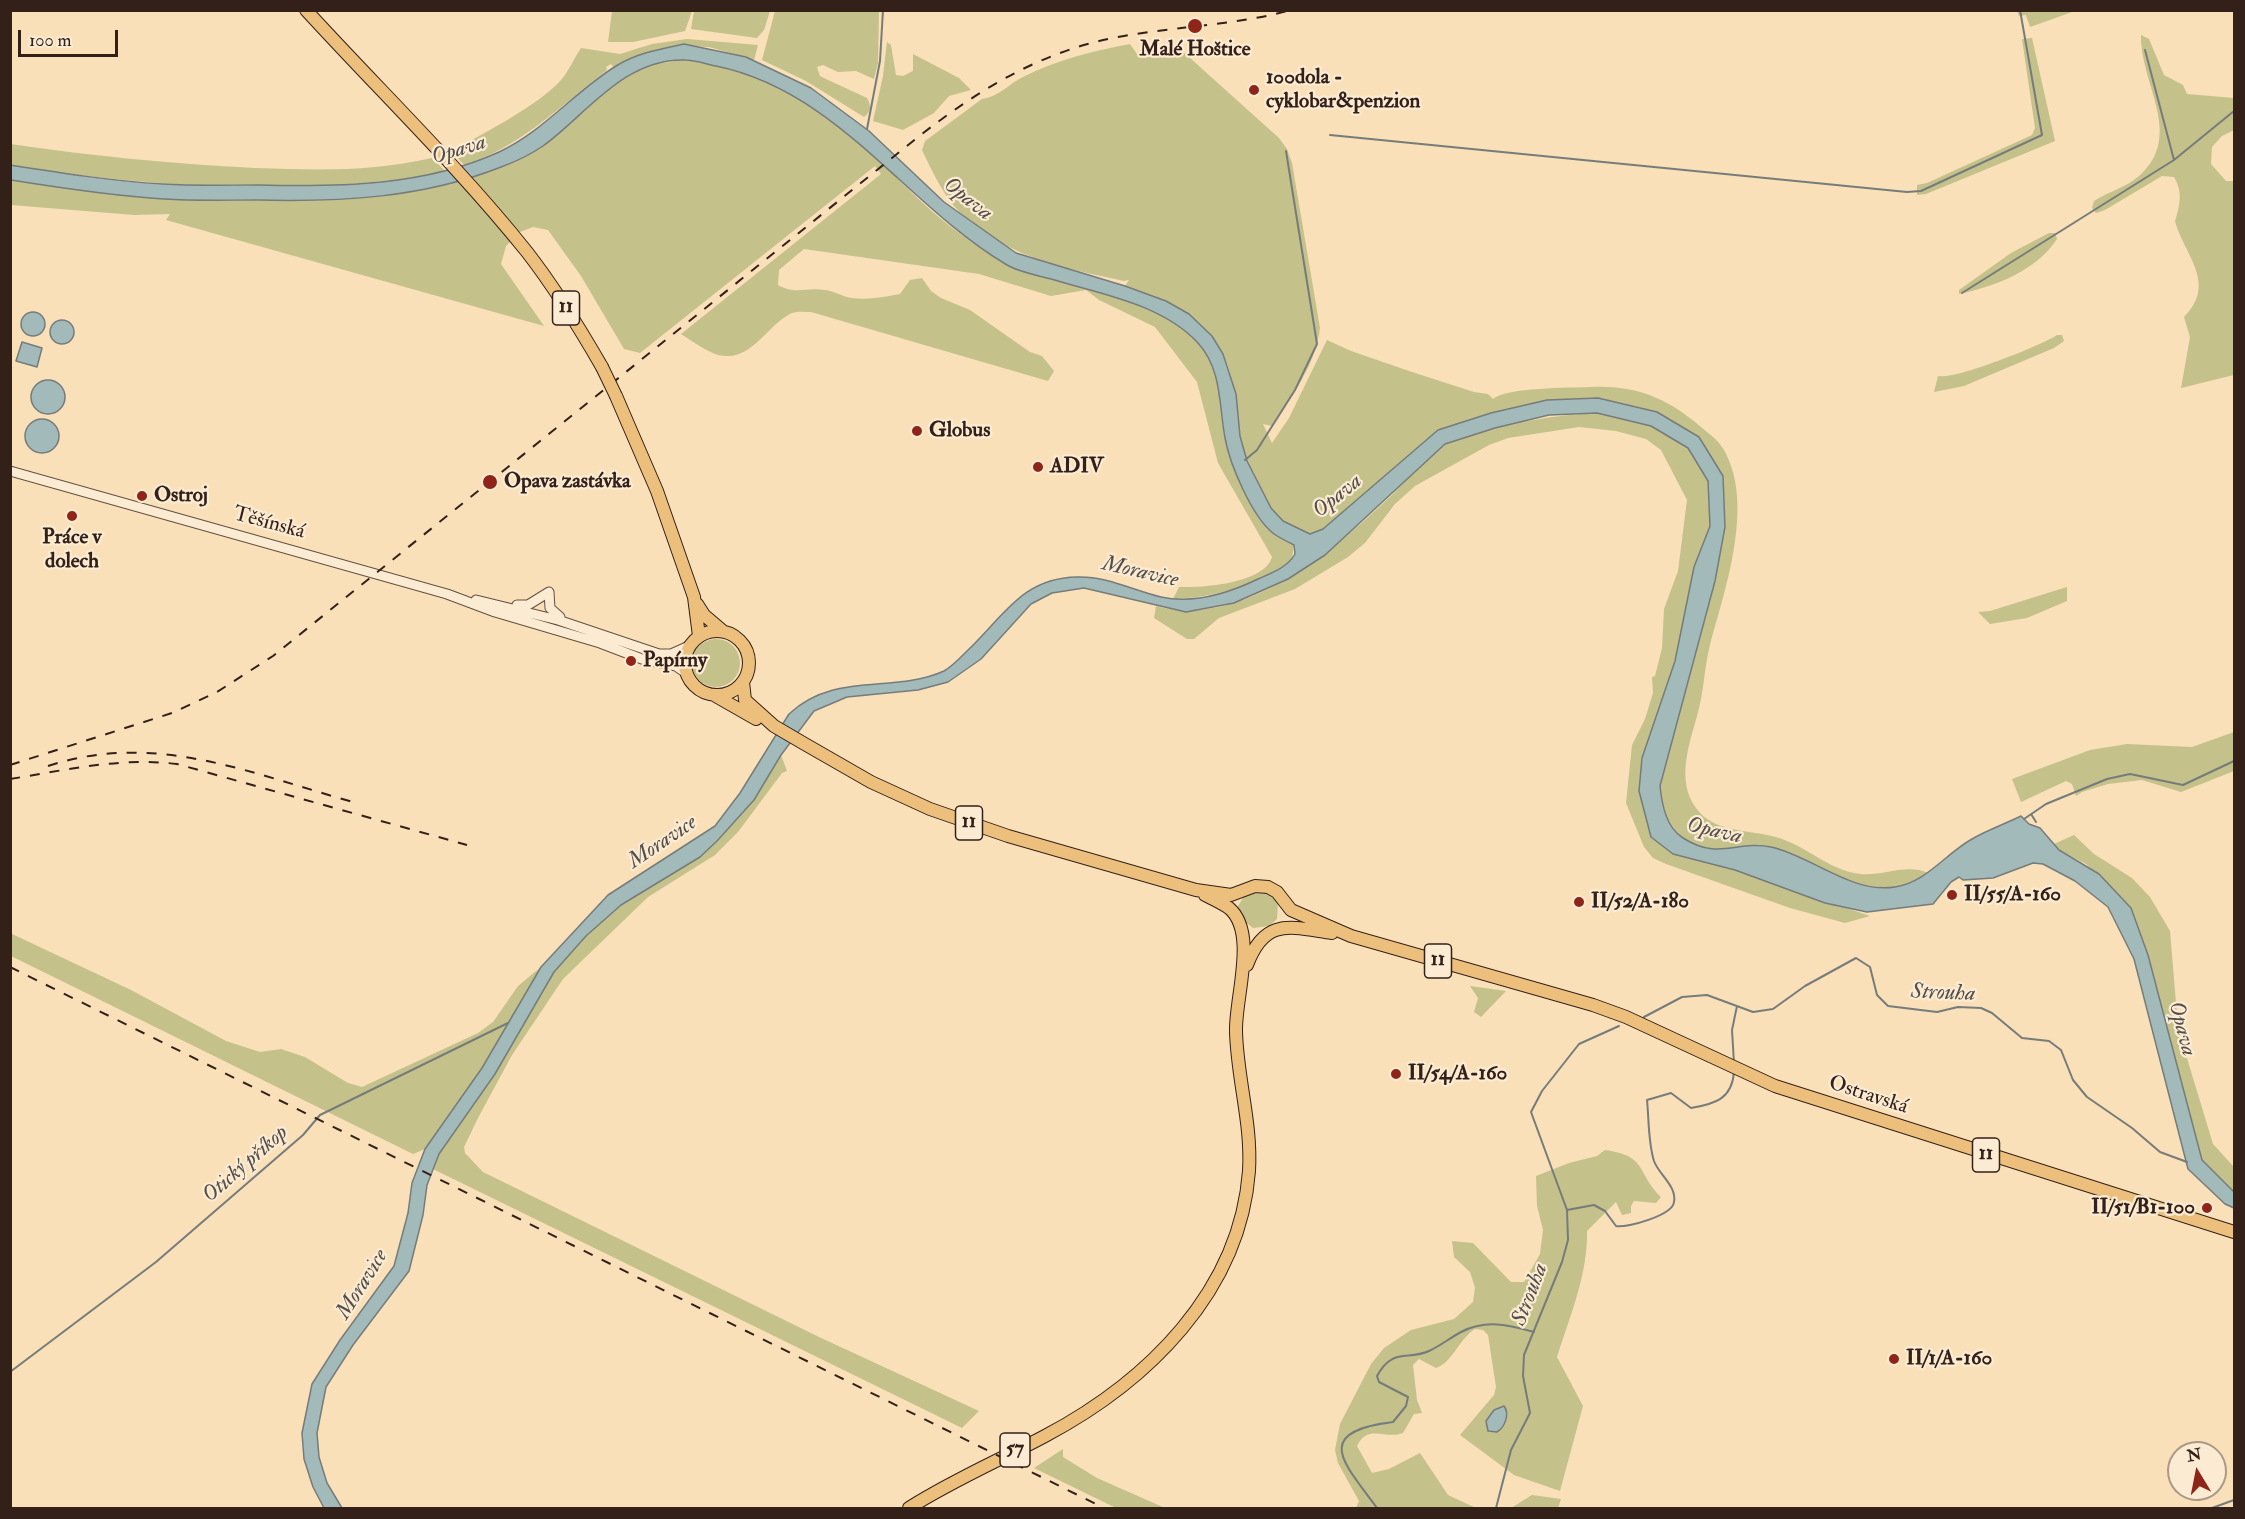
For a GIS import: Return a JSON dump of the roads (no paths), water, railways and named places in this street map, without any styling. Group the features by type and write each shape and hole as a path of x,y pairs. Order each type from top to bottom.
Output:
{"main road":[{"name":"11","path":"306,10 474,190 527,253 568,312 602,367 644,458 694,597 702,612 724,632"},
{"name":"11","path":"694,597 695,640"},
{"name":"Těšínská","path":"695,640 712,632 724,632"},
{"path":"713,695 730,692 743,682 749,664 746,651 736,638 724,632"},
{"path":"686,673 686,656 695,640"},
{"name":"Těšínská","path":"686,673 695,687 713,695"},
{"name":"11","path":"743,682 745,700 774,726 871,782 930,810 1008,836 1196,890 1225,895 1255,886 1265,886 1277,892 1283,902 1296,913 1352,936"},
{"name":"11","path":"713,695 761,722 774,726"},
{"name":"11","path":"1196,890 1226,907 1252,934 1292,926 1352,936"},
{"path":"1237,920 1234,902 1244,891"},
{"path":"1271,932 1283,914 1283,902"},
{"name":"57","path":"909,1509 997,1459 1045,1436 1116,1390 1176,1337 1203,1303 1231,1250 1243,1211 1249,1172 1249,1131 1236,1031 1238,989 1244,948 1237,920"},
{"name":"57","path":"1238,989 1252,951 1259,940 1271,932"},
{"name":"Ostravská","path":"1352,936 1614,1012 1740,1072 1775,1086 1942,1141 2235,1232"}],"street":[{"name":"Těšínská","path":"10,471 447,594 495,612 600,643 642,659 676,666 686,673"},
{"path":"468,598 483,598 523,606 534,603 549,592 550,608 557,616 626,639 634,645"},
{"name":"Těšínská","path":"447,594 558,620 664,654 676,652 695,640"}],"water":[{"path":"684,44 746,57 811,88 869,131 944,202 1016,253 1125,286 1166,301 1189,314 1212,336 1223,354 1236,394 1240,436 1247,461 1271,508 1283,521 1310,534 1323,529 1438,430 1491,413 1547,400 1598,398 1657,412 1699,437 1723,476 1725,527 1715,581 1660,786 1664,808 1673,828 1683,838 1696,845 1718,849 1748,846 1771,847 1801,858 1847,880 1879,888 1895,887 1917,880 1962,845 2021,816 2029,824 2040,828 2059,850 2099,874 2131,908 2148,955 2202,1160 2234,1192 2234,1208 2225,1204 2188,1169 2134,959 2108,907 2075,881 2043,864 2033,863 1993,878 1963,880 1959,877 1951,882 1933,904 1867,912 1825,903 1735,870 1673,854 1651,837 1639,791 1642,758 1675,661 1694,567 1710,526 1708,481 1688,448 1651,426 1597,413 1549,415 1495,428 1445,444 1325,555 1288,579 1234,603 1186,612 1084,588 1052,593 1031,604 981,659 948,682 918,690 847,697 814,711 781,755 754,800 717,841 700,857 621,905 586,936 554,972 495,1074 439,1154 427,1185 423,1215 409,1271 353,1345 326,1387 317,1433 319,1457 327,1483 342,1508 324,1508 313,1487 304,1459 302,1433 312,1384 340,1340 394,1266 408,1213 412,1183 425,1149 482,1068 541,967 608,895 715,826 740,793 789,714 825,692 925,678 944,671 951,667 1015,601 1042,584 1058,579 1088,577 1161,597 1198,598 1235,589 1284,566 1295,554 1294,545 1274,534 1266,526 1243,490 1225,438 1216,376 1212,364 1198,343 1183,330 1167,319 1129,302 1007,265 970,240 935,212 835,124 798,99 759,79 716,66 685,60 663,62 643,68 607,91 543,146 528,155 472,177 412,192 351,199 187,200 106,194 11,180 10,165 106,179 175,185 351,184 412,178 442,172 499,152 515,143 616,66 640,55"},
{"path":"28,312 38,312 45,319 45,329 38,336 28,336 21,329 21,319"},
{"path":"57,320 67,320 74,327 74,337 67,344 57,344 50,337 50,327"},
{"path":"22,342 42,348 37,367 16,361"},
{"path":"48,380 60,385 65,397 60,409 48,414 36,409 31,397 36,385"},
{"path":"42,419 54,424 59,436 54,448 42,453 30,448 25,436 30,424"},
{"path":"1504,1406 1507,1416 1502,1427 1497,1432 1488,1431 1486,1421 1494,1410"}],"waterway":[{"path":"867,129 880,61 883,10"},
{"path":"1330,135 1907,192 1921,191 2042,135 2020,10"},
{"path":"2145,50 2174,160"},
{"path":"1962,293 2174,160 2234,111"},
{"path":"1245,460 1257,450 1295,390 1317,344 1286,151"},
{"path":"2024,819 2046,804 2107,779 2130,774 2183,785 2234,761"},
{"path":"2031,814 2036,822"},
{"name":"Strouha","path":"1644,1017 1682,997 1707,995 1753,1012 1773,1009 1805,986 1856,958 1870,967 1877,995 1888,1006 1937,1012 1958,1007 1981,1008 1992,1013 2022,1038 2049,1041 2061,1050 2073,1080 2087,1097 2132,1128 2160,1152 2187,1162"},
{"path":"1734,1063 1732,1030 1737,1006"},
{"name":"Otický příkop","path":"10,1372 156,1262 303,1135 320,1115 508,1023"},
{"name":"Strouha","path":"1496,1508 1511,1450 1530,1413 1523,1376 1524,1355 1562,1262 1568,1240 1567,1210 1531,1112 1542,1091 1579,1044 1619,1026"},
{"path":"1567,1210 1594,1205 1605,1211 1616,1226 1639,1223 1666,1212 1672,1207 1674,1196 1652,1154 1647,1100 1671,1093 1691,1108 1715,1102 1721,1099 1730,1088 1734,1072"},
{"path":"1377,1508 1354,1477 1342,1452 1343,1442 1351,1433 1393,1422 1406,1406 1408,1397 1379,1382 1377,1376 1383,1367 1395,1358 1429,1351 1470,1328 1498,1324 1534,1332"},
{"path":"2212,1508 2234,1500"}],"railway":[{"path":"10,765 172,713 217,692 273,656 918,137 990,87 1041,61 1095,42 1250,19 1291,10"},
{"path":"48,766 88,756 128,753 167,755 243,770 360,804"},
{"path":"10,779 114,763 177,764 467,845"},
{"path":"10,967 1104,1508"}],"place":[{"name":"Malé Hoštice","path":"1195,26"},
{"name":"100dola - cyklobar&penzion","path":"1254,90"},
{"name":"Globus","path":"917,431"},
{"name":"ADIV","path":"1038,467"},
{"name":"Opava zastávka","path":"490,482"},
{"name":"Ostroj","path":"142,496"},
{"name":"Práce v dolech","path":"72,516"},
{"name":"Papírny","path":"631,661"},
{"name":"II/55/A-160","path":"1952,895"},
{"name":"II/52/A-180","path":"1579,902"},
{"name":"II/54/A-160","path":"1396,1074"},
{"name":"II/51/B1-100","path":"2207,1208"},
{"name":"II/1/A-160","path":"1894,1359"}],"water label":[{"name":"Opava","path":"459,151"},
{"name":"Opava","path":"967,200"},
{"name":"Opava","path":"1338,497"},
{"name":"Moravice","path":"1140,573"},
{"name":"Opava","path":"1714,832"},
{"name":"Moravice","path":"663,843"},
{"name":"Opava","path":"2181,1029"},
{"name":"Moravice","path":"363,1285"}]}
